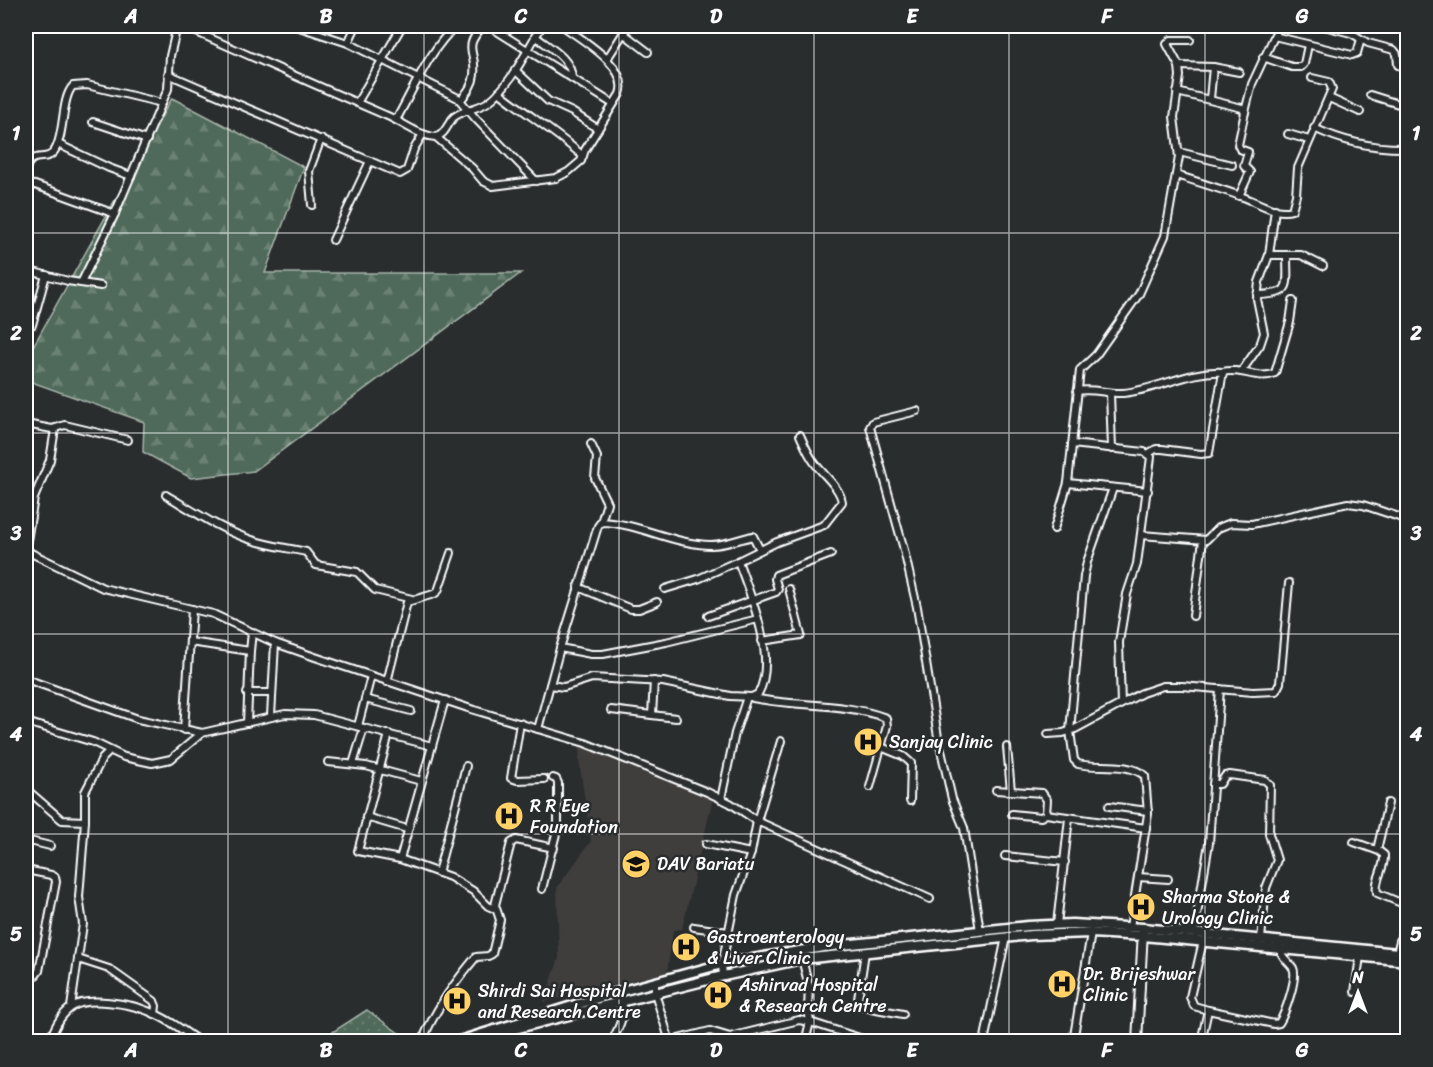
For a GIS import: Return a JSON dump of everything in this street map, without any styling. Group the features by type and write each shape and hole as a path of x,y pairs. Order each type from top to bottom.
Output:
{"main road":[{"path":"476,1041 612,999 655,983 722,964 823,947 1057,924 1131,927 1143,932 1203,941 1407,961"},
{"path":"456,1041 612,999 622,1001 802,959 1006,937 1091,933 1194,933 1407,954"}],"street":[{"path":"26,33 28,26"},
{"path":"81,283 115,214 168,89 168,74 177,26"},
{"path":"183,26 423,134 436,137 472,168 486,184 501,186 562,176 576,166 620,94 622,83 618,71 563,26"},
{"path":"296,26 348,43 461,100 536,181"},
{"path":"348,43 356,26"},
{"path":"357,103 402,26"},
{"path":"396,120 442,41 456,26"},
{"path":"461,100 472,83 474,75 470,50 472,41 483,26"},
{"path":"489,26 613,104"},
{"path":"607,60 628,26"},
{"path":"1239,196 1250,172 1244,166 1248,152 1240,149 1238,145 1245,112 1252,84 1279,26"},
{"path":"1324,26 1351,33 1361,39 1394,50 1397,54 1398,65 1407,69"},
{"path":"436,137 444,132 456,116 489,102 499,92 535,36 538,27"},
{"path":"623,33 648,52"},
{"path":"535,36 568,63 572,70 572,78"},
{"path":"1274,36 1355,54 1361,39"},
{"path":"1054,529 1068,483 1080,370 1100,351 1143,286 1165,236 1179,152 1174,117 1180,76 1179,66 1167,42 1190,40"},
{"path":"1263,57 1301,67 1304,64 1308,45"},
{"path":"1179,66 1213,67 1239,72"},
{"path":"1210,99 1213,67"},
{"path":"514,70 548,101 572,112 598,129"},
{"path":"168,74 393,172 403,173 407,170 414,149 423,134"},
{"path":"1176,175 1275,209 1289,211 1293,207 1296,195 1297,171 1329,98 1331,84 1312,78"},
{"path":"26,169 30,160 35,157 47,157 52,154 58,144 69,94 73,86 87,85 162,104"},
{"path":"499,92 563,138 583,156"},
{"path":"1177,92 1242,108 1245,112"},
{"path":"1370,95 1407,106"},
{"path":"1329,98 1360,112"},
{"path":"93,122 147,140"},
{"path":"1314,128 1331,136 1362,145 1407,148"},
{"path":"1288,134 1309,140"},
{"path":"312,205 309,171 321,139"},
{"path":"58,144 131,176"},
{"path":"1179,152 1232,165"},
{"path":"333,240 370,161"},
{"path":"26,184 35,185 115,214"},
{"path":"1241,372 1260,345 1264,333 1257,306 1257,295 1259,282 1269,255 1275,209"},
{"path":"1269,255 1305,256 1323,266"},
{"path":"1257,295 1278,294 1284,291 1287,281 1287,255"},
{"path":"26,270 102,286"},
{"path":"32,325 46,275"},
{"path":"1077,391 1093,389 1110,393 1131,391 1190,375 1241,372 1266,376 1275,373 1290,322 1293,301"},
{"path":"1072,444 1149,453 1156,449 1209,453 1223,372"},
{"path":"1110,393 1112,448"},
{"path":"917,411 873,422 870,427 874,449 903,546 917,607 938,737 952,799 964,828 980,931"},
{"path":"26,424 55,429 65,425 128,440"},
{"path":"55,429 50,460 34,498 26,548 40,557 103,588 218,616 275,643 387,682 585,743 721,799 757,821 930,899"},
{"path":"665,589 698,579 760,550 824,525 842,502 842,497 811,457 800,435"},
{"path":"538,729 578,587 607,503 595,478 597,458 591,444"},
{"path":"1121,704 1119,642 1127,594 1137,564 1148,491 1151,462 1149,453"},
{"path":"1068,483 1148,491"},
{"path":"1113,488 1084,576 1070,731 1074,760 1078,764 1143,773 1148,811 1131,927"},
{"path":"166,495 212,523 238,535 270,545 306,552 318,566 357,572 375,590 412,599 438,591 451,553"},
{"path":"1141,535 1206,540 1223,525 1230,523 1252,524 1348,503 1363,505 1407,520"},
{"path":"601,522 636,527 670,538 707,545 721,545 753,536 760,550"},
{"path":"1193,616 1203,540"},
{"path":"708,616 776,592 778,589 776,574 831,554"},
{"path":"721,799 737,727 749,698 760,691 765,676 758,619 738,561"},
{"path":"1048,734 1070,731 1149,690 1163,686 1272,692 1279,687 1289,583"},
{"path":"578,587 631,609 657,603"},
{"path":"762,641 801,636 789,589"},
{"path":"387,682 406,604 412,599"},
{"path":"184,730 192,609"},
{"path":"560,648 603,654 666,642 758,619"},
{"path":"247,723 252,632"},
{"path":"190,642 250,651"},
{"path":"271,716 275,643"},
{"path":"353,764 371,676"},
{"path":"550,685 564,687 592,678 654,681 683,685 717,694 771,702 825,706 884,717 887,723 870,787"},
{"path":"26,679 119,713 202,733 271,716 300,714 432,746"},
{"path":"652,715 654,681"},
{"path":"1194,933 1209,843 1220,689"},
{"path":"247,693 272,693"},
{"path":"365,699 411,711"},
{"path":"400,859 445,700"},
{"path":"611,710 676,718"},
{"path":"26,722 93,742 110,752 147,762 165,762 176,756 202,733"},
{"path":"520,723 512,778 517,780 544,779"},
{"path":"389,734 358,851 400,859 438,873 465,885 478,894 488,906 495,909"},
{"path":"723,976 722,964 736,896 751,853 757,821 781,741"},
{"path":"881,747 909,760 911,768 910,801"},
{"path":"1007,747 1011,791"},
{"path":"71,1007 83,924 78,897 86,821 86,792 102,759 110,752"},
{"path":"328,762 379,769 421,781"},
{"path":"438,873 466,765"},
{"path":"1213,784 1220,784 1225,776 1230,775 1265,780 1270,785 1269,834 1277,860 1266,888 1261,939"},
{"path":"542,889 554,849 559,811 558,783 553,778"},
{"path":"26,789 62,820 86,821"},
{"path":"996,790 1036,793 1045,796 1046,814"},
{"path":"1377,850 1388,803"},
{"path":"1109,806 1148,811"},
{"path":"1012,814 1041,817 1046,814 1146,828"},
{"path":"366,817 407,830"},
{"path":"1057,924 1069,818"},
{"path":"26,840 50,846"},
{"path":"422,1041 442,1003 469,965 477,956 492,954 500,920 495,909 512,842 518,841 554,849"},
{"path":"1354,842 1377,850 1384,855 1385,860 1376,885 1377,893 1406,905 1397,953"},
{"path":"706,844 751,853"},
{"path":"1005,856 1065,862"},
{"path":"26,870 53,876 56,882 40,968 36,975 26,976"},
{"path":"1138,877 1168,879"},
{"path":"694,927 729,932"},
{"path":"1137,1041 1143,932"},
{"path":"1073,1041 1091,933"},
{"path":"984,1041 1006,937"},
{"path":"1203,941 1191,997 1194,1006 1274,1024 1279,1023 1295,979 1293,968 1283,958 1280,949"},
{"path":"865,952 858,999 860,1006 903,1014"},
{"path":"1355,993 1360,956"},
{"path":"78,959 110,969 154,1001 155,1014"},
{"path":"802,959 809,986 810,1022 805,1041"},
{"path":"655,983 655,993 668,1040 710,1031 730,1037 799,1020 872,1041"},
{"path":"49,1041 60,1020 71,1007 96,1001 130,1006 155,1014 200,1041"},
{"path":"612,1041 623,1017 622,1001"},
{"path":"1201,1041 1208,1010"}],"shaded area":[{"name":"DAV Bariatu","path":"580,744 713,798 682,929 673,930 667,972 544,1002 559,958 557,888 591,841 579,760"}],"green space":[{"path":"172,98 304,167 265,273 521,273 254,471 191,478 143,452 144,422 26,380 26,359"},
{"path":"367,1010 410,1041 324,1041 331,1033"}],"place":[{"name":"Sanjay Clinic","path":"868,742"},
{"name":"R R Eye Foundation","path":"509,816"},
{"name":"DAV Bariatu","path":"636,864"},
{"name":"Sharma Stone & Urology Clinic","path":"1141,907"},
{"name":"Gastroenterology & Liver Clinic","path":"686,947"},
{"name":"Dr. Brijeshwar Clinic","path":"1062,984"},
{"name":"Ashirvad Hospital & Research Centre","path":"718,995"},
{"name":"Shirdi Sai Hospital and Research Centre","path":"457,1001"}]}
